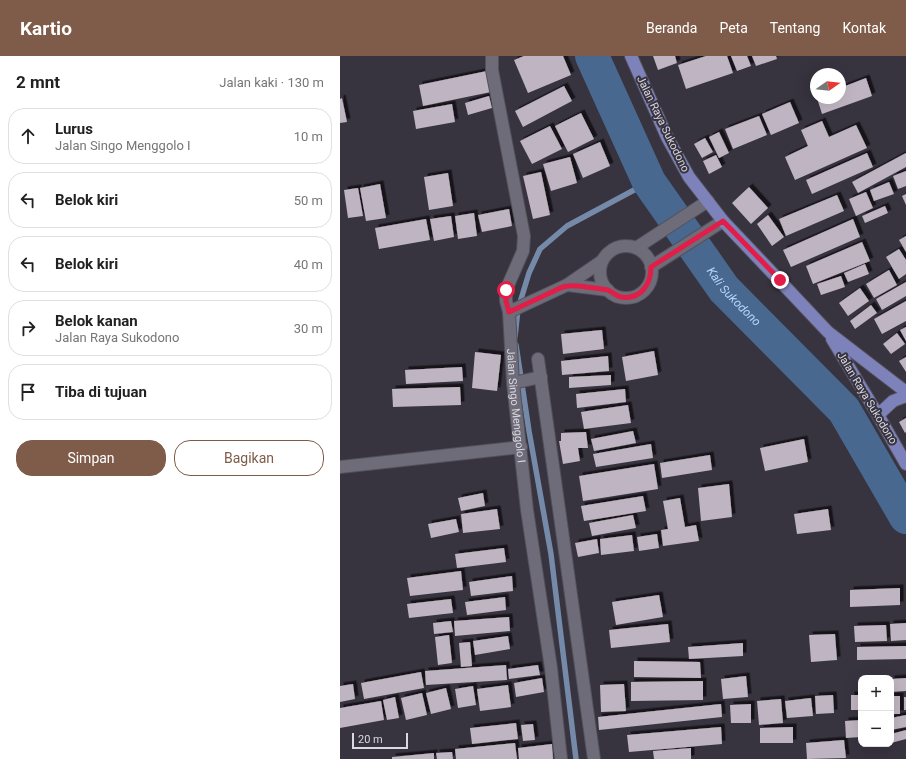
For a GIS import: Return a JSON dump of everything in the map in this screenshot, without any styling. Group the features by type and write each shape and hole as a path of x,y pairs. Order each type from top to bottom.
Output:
{"main road":[{"name":"Jalan Raya Sukodono","path":"631,56 667,137 704,204 718,224 780,280 828,332 906,392"},
{"name":"Jalan Raya Sukodono","path":"828,332 906,464"},
{"path":"878,415 893,401 906,396"}],"street":[{"name":"Jalan Singo Menggolo I","path":"492,56 492,70 524,236 523,251 506,290 506,301 511,311 515,382 527,510 551,668 561,759"},
{"path":"636,248 704,204"},
{"path":"651,267 718,224"},
{"path":"620,246 636,248 648,259 651,267 649,283 638,294 630,297 615,295 603,284 600,276 602,261 607,254 620,246"},
{"path":"511,311 566,285 602,261"},
{"path":"566,285 608,290"},
{"path":"538,359 538,378 594,759"},
{"path":"515,382 538,378"},
{"path":"340,467 521,447"}],"building":[{"path":"524,56 563,56 571,75 528,93 514,60"},
{"path":"653,56 675,56 677,63 658,70"},
{"path":"706,56 727,56 733,73 686,89 678,65"},
{"path":"731,56 747,56 751,66 737,71"},
{"path":"752,56 776,56 777,59 756,66"},
{"path":"487,71 491,92 423,106 419,85"},
{"path":"866,78 872,96 822,114 819,104 846,104 846,86"},
{"path":"564,86 572,101 523,127 515,111"},
{"path":"489,96 492,108 468,115 465,103"},
{"path":"342,98 347,122 340,123 340,99"},
{"path":"790,102 799,123 771,135 762,114"},
{"path":"452,104 455,122 416,129 413,111"},
{"path":"581,113 594,139 568,152 555,126"},
{"path":"759,116 767,135 733,149 725,129"},
{"path":"822,121 829,137 856,125 867,148 795,180 785,157 808,146 801,130"},
{"path":"550,126 562,149 532,164 520,141"},
{"path":"719,132 729,153 719,158 709,137"},
{"path":"705,138 713,152 702,158 694,144"},
{"path":"600,142 610,166 583,178 573,154"},
{"path":"867,153 873,167 812,194 806,180"},
{"path":"906,153 906,167 858,193 852,182"},
{"path":"716,155 722,167 709,174 703,161"},
{"path":"570,157 577,183 551,191 543,164"},
{"path":"906,171 906,186 898,189 893,176"},
{"path":"541,172 550,215 533,219 523,176"},
{"path":"448,173 453,206 429,210 424,177"},
{"path":"889,182 894,194 874,201 870,190"},
{"path":"380,184 386,218 366,221 360,188"},
{"path":"749,187 768,208 751,224 732,203"},
{"path":"358,188 363,216 348,218 344,190"},
{"path":"866,192 873,208 856,216 849,199"},
{"path":"906,194 906,205 902,196"},
{"path":"837,195 844,211 786,236 779,219"},
{"path":"885,206 888,213 865,223 862,216"},
{"path":"509,209 512,226 482,232 478,215"},
{"path":"474,213 477,236 458,239 455,216"},
{"path":"768,215 784,237 772,246 757,224"},
{"path":"451,216 454,237 434,241 430,219"},
{"path":"426,219 430,240 379,249 375,228"},
{"path":"853,219 860,237 791,267 783,250"},
{"path":"906,236 906,252 899,240"},
{"path":"862,242 870,261 813,284 806,266"},
{"path":"899,249 906,260 906,274 899,279 886,257"},
{"path":"865,264 869,274 848,282 844,273"},
{"path":"889,270 897,285 874,298 866,284"},
{"path":"841,276 845,287 821,295 817,284"},
{"path":"906,282 906,296 882,310 876,299"},
{"path":"860,288 869,301 848,316 839,303"},
{"path":"906,301 906,321 882,334 874,319"},
{"path":"871,305 877,313 855,329 850,321"},
{"path":"906,327 906,341 900,330"},
{"path":"602,330 604,349 563,354 561,334"},
{"path":"897,333 905,344 891,354 883,344"},
{"path":"654,351 658,375 626,381 622,357"},
{"path":"475,352 501,355 497,391 472,388"},
{"path":"608,356 609,371 562,375 561,361"},
{"path":"906,357 906,372 899,361"},
{"path":"462,367 463,381 406,384 405,370"},
{"path":"611,375 611,385 569,388 569,377"},
{"path":"460,387 461,405 393,407 392,389"},
{"path":"625,389 626,402 577,408 576,394"},
{"path":"628,405 631,423 584,429 581,412"},
{"path":"906,418 906,432 905,433 899,422"},
{"path":"633,431 636,443 594,451 591,439"},
{"path":"586,432 588,448 578,448 580,461 563,464 559,441 561,441 561,433"},
{"path":"804,439 808,462 765,471 760,448"},
{"path":"651,444 653,458 596,467 593,454"},
{"path":"710,455 712,470 662,478 660,463"},
{"path":"654,464 658,489 583,501 579,476"},
{"path":"729,484 732,517 701,521 698,488"},
{"path":"483,493 485,506 461,511 458,498"},
{"path":"643,496 646,511 584,521 581,506"},
{"path":"680,498 685,527 696,525 699,541 663,546 661,530 668,529 663,501"},
{"path":"497,509 500,529 463,533 461,514"},
{"path":"828,509 831,530 797,534 794,514"},
{"path":"633,515 636,528 592,536 589,523"},
{"path":"456,519 459,532 431,538 428,524"},
{"path":"657,534 659,548 639,551 637,537"},
{"path":"632,535 634,551 601,555 600,539"},
{"path":"597,539 599,553 578,557 575,543"},
{"path":"504,548 506,562 457,568 455,554"},
{"path":"461,571 463,590 410,596 407,578"},
{"path":"512,576 513,591 471,596 469,582"},
{"path":"900,588 900,605 850,607 850,590"},
{"path":"659,595 663,617 616,625 612,602"},
{"path":"505,597 506,610 467,615 465,602"},
{"path":"451,599 453,613 409,618 407,604"},
{"path":"509,617 510,631 455,636 454,621"},
{"path":"451,621 453,632 434,634 433,623"},
{"path":"906,623 906,640 891,641 890,624"},
{"path":"668,624 670,642 611,648 609,630"},
{"path":"886,625 887,641 855,642 854,626"},
{"path":"835,634 837,660 811,662 809,635"},
{"path":"449,635 452,663 438,665 435,637"},
{"path":"508,636 510,649 475,655 473,641"},
{"path":"470,642 472,666 461,667 459,643"},
{"path":"743,643 743,656 689,659 688,647"},
{"path":"906,646 906,659 857,660 857,647"},
{"path":"634,661 700,662 701,678 634,677"},
{"path":"506,665 507,680 426,685 425,671"},
{"path":"538,665 540,675 509,679 508,669"},
{"path":"421,672 424,688 364,699 361,683"},
{"path":"746,676 748,697 723,699 721,679"},
{"path":"542,678 544,692 516,697 514,683"},
{"path":"906,678 906,691 894,692 894,679"},
{"path":"703,681 703,700 631,701 631,682"},
{"path":"353,684 355,699 340,702 340,686"},
{"path":"624,684 626,711 601,712 600,685"},
{"path":"508,685 511,707 480,711 477,689"},
{"path":"473,686 476,705 458,708 455,689"},
{"path":"446,688 451,709 431,714 426,693"},
{"path":"422,693 427,715 406,720 401,698"},
{"path":"833,695 834,713 816,714 815,696"},
{"path":"851,695 858,695 858,710 851,710"},
{"path":"894,696 900,696 900,714 894,714"},
{"path":"395,697 399,718 387,720 383,700"},
{"path":"904,697 906,697 906,710 904,710"},
{"path":"811,698 813,716 787,718 785,701"},
{"path":"781,699 783,723 759,725 757,701"},
{"path":"381,701 384,720 340,728 340,708"},
{"path":"721,704 722,717 599,730 598,717"},
{"path":"751,704 751,723 731,723 730,705"},
{"path":"906,715 906,727 894,729 894,717"},
{"path":"858,720 858,737 846,738 845,721"},
{"path":"516,723 518,739 472,744 470,728"},
{"path":"533,724 535,740 523,741 521,725"},
{"path":"721,727 722,744 629,752 627,735"},
{"path":"793,727 793,743 760,743 760,728"},
{"path":"906,730 906,739 894,742 894,733"},
{"path":"844,740 846,758 807,759 806,743"},
{"path":"515,743 517,759 456,759 455,749"},
{"path":"552,744 553,759 519,759 518,748"},
{"path":"691,748 691,759 654,759 653,751"},
{"path":"452,752 453,759 437,759 436,753"},
{"path":"434,753 434,759 392,759 392,757"}],"waterway":[{"name":"Kali Sukodono","path":"592,56 649,182 724,289 844,410 906,517"},
{"path":"515,337 518,309 529,273 540,249 567,226 649,182"},
{"path":"516,345 529,431 551,554 576,759"}],"route":[{"path":"506,290 506,301 509,312 566,285 608,290 615,295 630,297 638,294 649,283 651,267 723,221 780,280"}]}
